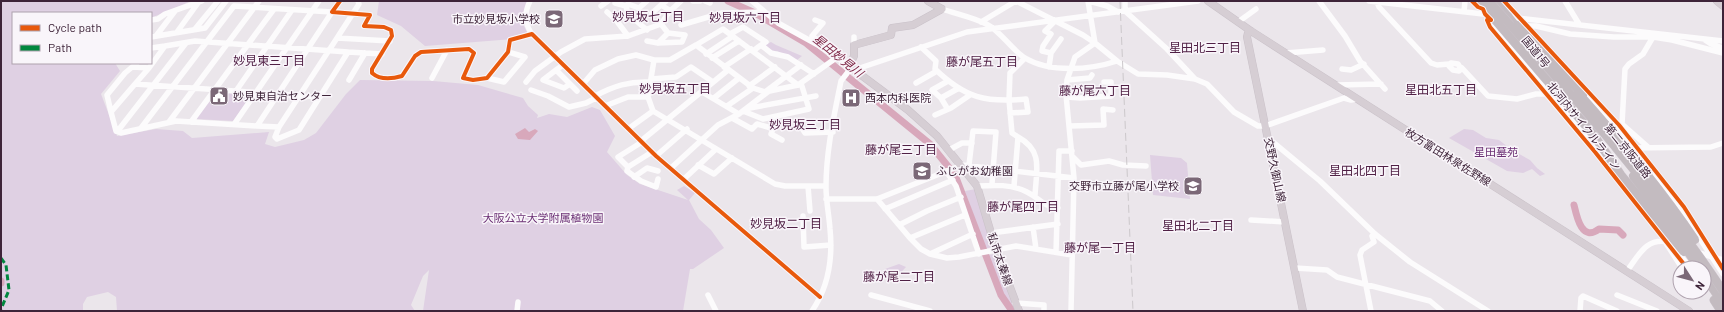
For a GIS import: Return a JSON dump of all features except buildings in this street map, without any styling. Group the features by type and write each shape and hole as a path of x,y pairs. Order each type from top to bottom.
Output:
{"highway":[{"name":"国道1号","path":"1479,1 1491,19 1500,26 1524,60 1644,197 1689,260"},
{"path":"1479,1 1593,134 1621,175 1685,253"},
{"name":"第二京阪道路","path":"1483,1 1609,146 1663,215 1694,260"},
{"name":"第二京阪道路","path":"1489,1 1616,145 1670,214 1723,291"},
{"name":"国道1号","path":"1494,1 1509,14 1517,27 1608,125 1660,190 1681,219 1723,285"},
{"path":"1494,1 1542,49 1604,117 1643,163 1675,206 1681,219"},
{"path":"1712,287 1723,304"},
{"path":"1712,297 1721,311"}],"main road":[{"path":"928,1 942,9"},
{"name":"枚方富田林泉佐野線","path":"1208,1 1251,31 1689,311"},
{"path":"1717,1 1723,6"},
{"path":"851,67 856,52 854,45 885,38 891,35 892,28 913,25 942,9"},
{"name":"交野久御山線","path":"1251,31 1248,33 1247,37 1303,311"},
{"name":"私市太秦線","path":"851,67 908,110 966,165 977,186 996,250 1019,311"}],"street":[{"path":"177,32 200,1"},
{"path":"152,20 158,19 165,14 200,1"},
{"path":"195,29 218,1"},
{"path":"153,36 205,28 226,1"},
{"path":"142,128 172,86 238,1"},
{"path":"169,122 259,1"},
{"path":"235,123 319,1"},
{"path":"256,126 340,1"},
{"path":"348,52 320,98 298,130 277,139 275,137 279,127 337,38 358,4 358,1"},
{"path":"530,1 526,8 524,21 532,34 654,154 820,297"},
{"path":"601,6 608,1"},
{"path":"615,3 627,4 639,8 647,1"},
{"path":"652,13 666,1"},
{"path":"526,82 535,71 585,39 628,36 661,24 681,1"},
{"path":"694,1 700,1"},
{"path":"705,1 710,3"},
{"path":"752,1 778,23 818,45 834,58 851,67"},
{"path":"981,22 1016,1 1020,2 1083,35 1117,61 1138,74 1167,75 1195,79 1207,84 1234,112 1258,126 1265,126 1344,98 1351,100 1357,99"},
{"path":"1095,43 1089,1 1107,6 1119,12"},
{"path":"1124,1 1125,11 1130,18 1138,23 1167,49 1195,79"},
{"path":"812,311 820,297 830,271 831,245 826,186 841,81 851,67 967,32 1198,1"},
{"path":"1319,1 1364,64 1383,86 1336,85"},
{"path":"1369,1 1464,12 1491,19 1509,14 1529,19 1723,41"},
{"path":"1464,1 1464,12"},
{"path":"1501,1 1509,14"},
{"path":"1565,1 1579,24"},
{"path":"1378,2 1379,6 1431,63 1437,65 1450,64 1450,68 1459,71 1462,68 1488,96 1517,99 1536,94 1584,94"},
{"path":"627,4 628,14 648,30"},
{"path":"661,5 671,11"},
{"path":"234,6 370,15 364,26 384,27 391,30 392,36 372,72 376,77 393,78 402,76 417,54 427,51 469,49 474,52 464,75 465,79 473,80 487,78 504,82 525,57 508,52"},
{"path":"191,122 274,9"},
{"path":"942,9 989,25 1007,44 1025,58 1049,67 1070,69 1108,64 1117,61"},
{"path":"1238,22 1256,9"},
{"path":"153,36 176,10"},
{"path":"236,91 292,10"},
{"path":"607,12 616,20 628,36"},
{"path":"681,25 722,13 765,12"},
{"path":"616,20 628,14"},
{"path":"1491,19 1599,152 1683,260"},
{"path":"1529,19 1526,22 1526,28 1584,94 1610,120 1672,196 1723,274"},
{"path":"696,45 751,87 767,92 799,84 828,64 834,58 835,53 812,36 823,23 816,20"},
{"path":"1052,53 1042,51 1043,46 1051,34 1045,32 1054,21"},
{"path":"647,41 658,43 682,42 685,35 668,32 661,24"},
{"path":"1527,26 1536,26 1570,34 1614,37 1653,37 1672,40 1723,53"},
{"path":"658,179 656,187 634,177 628,170 628,167 618,157 642,142 688,101 702,92 726,68 766,42 743,27 706,54"},
{"path":"583,84 594,70 623,58 634,55 646,56 654,60 670,60 723,29 799,84 806,98 809,109 763,119 727,106 702,92"},
{"path":"658,43 668,32"},
{"path":"487,78 508,52 510,40 532,34"},
{"path":"854,37 854,45"},
{"path":"1648,147 1622,124 1622,99 1625,69 1629,64 1643,54 1653,37"},
{"path":"337,38 390,41"},
{"path":"1049,67 1052,53 1061,38"},
{"path":"1703,39 1711,44 1723,48"},
{"path":"152,48 207,41 382,54"},
{"path":"712,58 739,41"},
{"path":"116,131 120,128 186,43"},
{"path":"1071,311 1074,178 1067,97 1067,80 1070,69 1078,54 1095,43"},
{"path":"761,45 771,53 778,52 814,74"},
{"path":"152,64 165,46"},
{"path":"920,47 936,61 937,71 948,81 970,95 989,101 1026,99 1028,112 1010,113"},
{"path":"432,78 447,50"},
{"path":"1286,53 1323,50"},
{"path":"349,80 366,53"},
{"path":"1025,58 1010,73 1009,100 1012,133 1027,142 1037,157 1034,196"},
{"path":"654,60 648,97 653,111 669,119 775,184 785,186 826,186"},
{"path":"111,112 152,64"},
{"path":"1342,70 1351,70 1364,64"},
{"path":"116,131 107,95 125,73 135,65 149,68"},
{"path":"564,65 543,80 564,88 570,84"},
{"path":"672,168 718,125 743,111 786,75 801,65"},
{"path":"530,90 548,96 569,107 586,103 618,84 676,77 691,67 713,82"},
{"path":"727,106 775,68"},
{"path":"556,70 577,91"},
{"path":"916,83 937,71"},
{"path":"1067,80 1090,78 1092,75"},
{"path":"714,98 739,78"},
{"path":"947,108 941,98 932,90 948,81"},
{"path":"1067,97 1080,98 1111,96 1111,82 1104,82"},
{"path":"135,84 320,98"},
{"path":"941,98 959,88"},
{"path":"935,115 947,108 951,108 970,95"},
{"path":"743,111 816,96"},
{"path":"605,106 628,97 648,97"},
{"path":"1070,126 1104,125 1103,109 1113,110"},
{"path":"628,129 653,111"},
{"path":"732,118 752,129 757,124 761,127 770,127 774,129 772,134 782,140"},
{"path":"116,131 121,133 169,122 235,123 279,127"},
{"path":"801,123 801,127 805,133 833,132"},
{"path":"628,167 654,154 686,130"},
{"path":"966,165 974,131 996,132 992,184"},
{"path":"1014,186 1018,137"},
{"path":"1268,138 1320,181 1375,234 1410,262 1488,311"},
{"path":"949,150 962,142 972,143"},
{"path":"1599,152 1648,147 1711,147 1723,143"},
{"path":"684,179 716,149"},
{"path":"1056,252 1060,151 1073,154 1082,165 1109,161 1127,166 1146,166"},
{"path":"698,165 714,174 732,158"},
{"path":"826,199 878,199 953,168 966,165 1074,178"},
{"path":"634,177 647,168 658,171"},
{"path":"946,171 953,180 961,197 965,215 973,234 984,253"},
{"path":"885,209 953,180"},
{"path":"977,186 992,184 1014,186 1034,196 1046,207 1058,208"},
{"path":"808,186 810,211"},
{"path":"899,225 927,210 961,197"},
{"path":"878,199 921,250 930,254 947,258 984,253 1016,246 1072,255"},
{"path":"910,238 965,215"},
{"path":"803,216 804,247 831,245"},
{"path":"1251,220 1285,222"},
{"path":"991,233 1058,224"},
{"path":"1033,228 1036,249"},
{"path":"930,254 973,234"},
{"path":"1371,311 1360,255 1362,250 1374,242 1372,236 1375,234"},
{"path":"1627,271 1645,246 1652,244 1655,241 1667,241 1723,260"},
{"path":"1667,241 1678,260"},
{"path":"1295,268 1327,270 1337,277 1430,301 1442,311"},
{"path":"708,295 716,311"},
{"path":"871,295 930,311"},
{"path":"1617,295 1657,311"},
{"path":"1580,311 1581,298 1583,296 1617,311"},
{"path":"517,311 518,302"},
{"path":"1015,303 1044,305 1044,311"}],"green space":[{"name":"大阪公立大学附属植物園","path":"1,1 191,1 152,18 152,12 12,12 12,64 116,64 120,71 101,94 117,136 156,129 183,131 192,138 269,132 265,144 275,147 304,140 316,133 346,94 360,80 433,81 478,85 523,98 528,106 538,115 537,118 549,114 567,117 592,107 600,110 615,136 607,152 627,175 640,184 688,200 677,190 684,186 695,193 689,200 699,219 711,230 724,248 693,269 690,269 683,311 423,311 429,270 423,276 411,305 415,311 117,311 116,297 108,292 87,297 83,304 83,311 1,311"},
{"path":"379,1 529,1 522,15 522,21 529,35 512,39 425,46 401,26 377,15"},
{"path":"771,42 802,56 797,60 777,51 770,50 765,45"},
{"path":"229,93 252,94 233,121 195,119 211,99 223,100"},
{"name":"星田墓苑","path":"1464,129 1473,130 1486,138 1499,140 1512,150 1530,160 1545,174 1540,176 1532,169 1523,173 1507,171 1449,138"},
{"path":"1150,155 1181,158 1187,163 1190,199 1153,195"},
{"path":"976,189 992,247 985,249 965,191"},
{"path":"995,254 1017,311 1012,311 1003,296 988,255"},
{"path":"899,264 906,267 893,281 882,275 885,269"}],"shaded area":[{"path":"525,128 529,132 535,129 538,131 530,140 518,139 515,134"}],"waterway":[{"name":"星田妙見川","path":"728,1 755,13 806,43 930,144 955,175 1001,295 1012,311"},
{"path":"1574,205 1579,222 1584,231 1588,233 1599,229 1618,230 1623,235"}],"railway":[{"path":"1120,1 1133,311"}],"marked path":[{"path":"1,258 6,265 9,290 1,309"}],"cycle path":[{"path":"340,1 332,12 370,15 364,26 384,27 391,30 392,36 372,69 372,73 374,75 382,78 395,78 402,76 415,56 421,52 469,49 474,53 463,78 473,80 487,78 508,52 510,40 532,34 656,156 820,297"},
{"name":"北河内サイクルライン","path":"1472,1 1478,7 1483,9 1485,14 1491,20 1487,20 1490,27 1595,152 1681,260"},
{"path":"1504,1 1619,125 1684,207 1723,269"}],"place":[{"name":"市立妙見坂小学校","path":"554,19"},
{"name":"妙見東自治センター","path":"219,96"},
{"name":"西本内科医院","path":"851,98"},
{"name":"ふじがお幼稚園","path":"922,171"},
{"name":"交野市立藤が尾小学校","path":"1193,186"}],"district":[{"name":"妙見坂七丁目","path":"648,17"},
{"name":"妙見坂六丁目","path":"745,18"},
{"name":"星田北三丁目","path":"1205,48"},
{"name":"妙見東三丁目","path":"269,61"},
{"name":"藤が尾五丁目","path":"982,62"},
{"name":"妙見坂五丁目","path":"675,89"},
{"name":"星田北五丁目","path":"1441,90"},
{"name":"藤が尾六丁目","path":"1095,91"},
{"name":"妙見坂三丁目","path":"805,125"},
{"name":"藤が尾三丁目","path":"901,150"},
{"name":"星田北四丁目","path":"1365,171"},
{"name":"藤が尾四丁目","path":"1023,207"},
{"name":"妙見坂二丁目","path":"786,224"},
{"name":"星田北二丁目","path":"1198,226"},
{"name":"藤が尾一丁目","path":"1100,248"},
{"name":"藤が尾二丁目","path":"899,277"}]}
